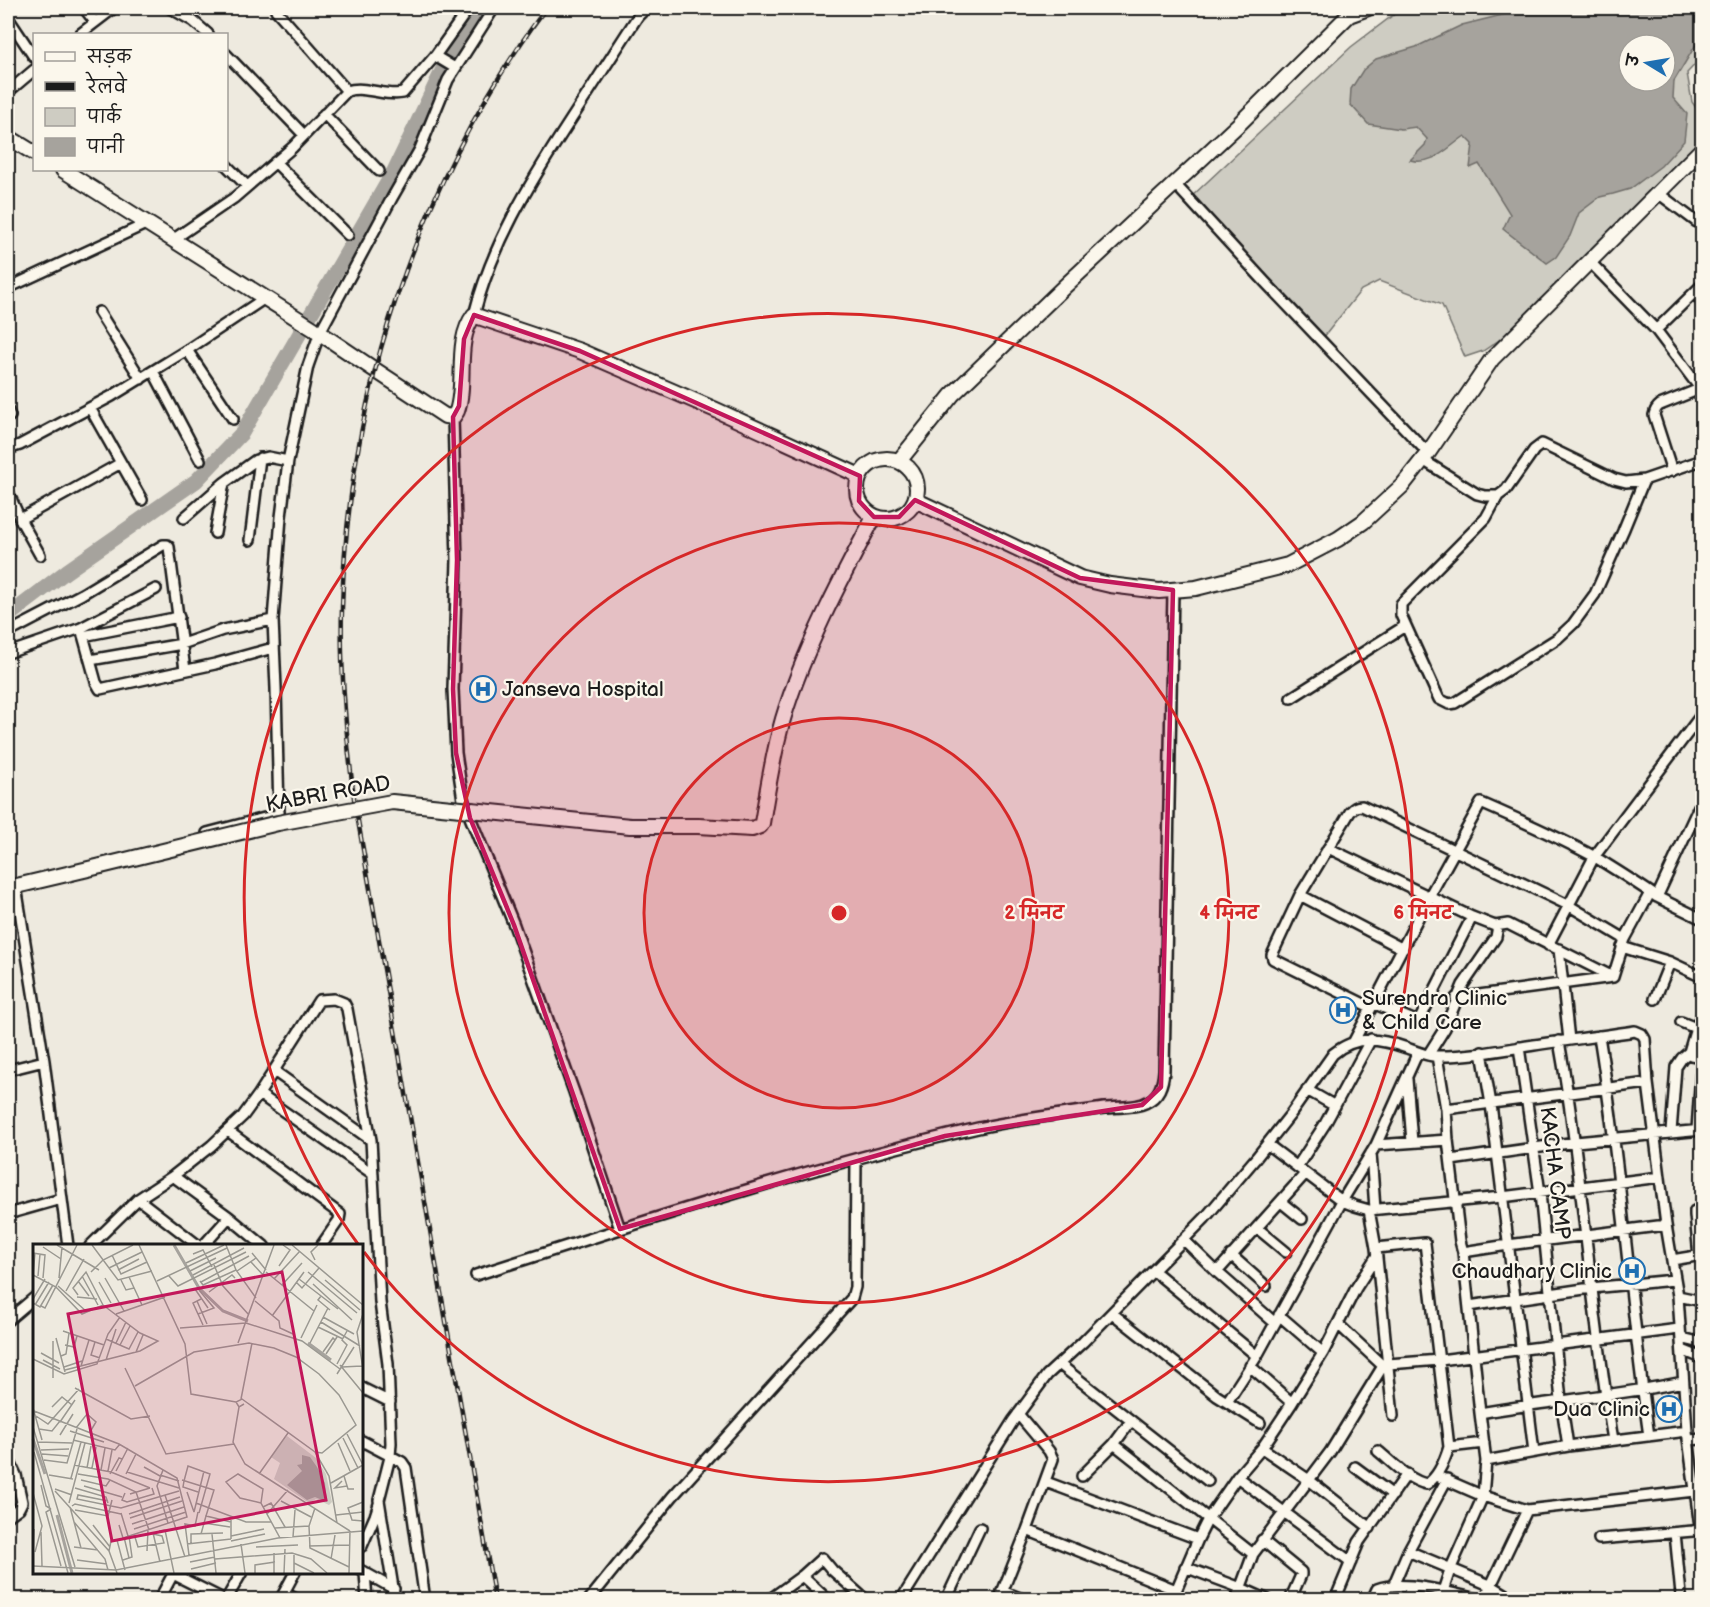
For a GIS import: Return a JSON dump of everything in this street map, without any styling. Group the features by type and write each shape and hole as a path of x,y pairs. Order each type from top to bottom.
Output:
{"street":[{"path":"84,8 95,22"},
{"path":"81,33 114,8"},
{"path":"170,8 207,33"},
{"path":"174,239 234,198 304,135 347,91 403,93 435,56 469,8"},
{"path":"620,1229 574,1092 514,926 464,800 456,753 453,689 457,560 453,417 459,406 464,339 510,220 539,168 638,16 646,8"},
{"path":"899,461 952,395 1240,123 1350,11 1368,8"},
{"path":"78,871 98,860 278,814 280,811 273,620 288,461 317,331 420,149 448,80 490,9"},
{"path":"276,10 347,91"},
{"path":"8,18 33,56"},
{"path":"228,56 304,135"},
{"path":"435,56 455,69"},
{"path":"8,92 33,71"},
{"path":"324,114 379,171"},
{"path":"8,137 33,152"},
{"path":"915,500 1080,578 1120,586 1159,591 1196,588 1288,565 1338,539 1363,522 1402,486 1426,457 1492,359 1702,148"},
{"path":"275,162 348,235"},
{"path":"228,167 247,186"},
{"path":"65,171 298,318 441,414 453,417"},
{"path":"1175,184 1426,457 1478,494 1498,496"},
{"path":"1658,193 1702,226"},
{"path":"8,288 148,223"},
{"path":"1589,261 1656,330 1702,389 1656,408 1654,415 1672,471"},
{"path":"1656,330 1699,288"},
{"path":"1699,288 1702,303"},
{"path":"8,449 20,445 141,379 265,298"},
{"path":"99,312 141,379"},
{"path":"474,315 580,351 860,476"},
{"path":"187,350 233,419"},
{"path":"153,371 200,460"},
{"path":"90,408 142,500"},
{"path":"1644,480 1601,582 1573,624 1558,638 1455,703 1444,703 1436,694 1406,626 1400,611 1402,602 1486,518 1498,496 1506,490 1534,450 1542,444 1626,482 1644,480 1702,460"},
{"path":"184,518 224,483 260,458 268,457 288,461"},
{"path":"250,540 260,458"},
{"path":"885,458 899,461 909,467 918,489 910,510 899,517 888,519 874,517 859,501 857,490 860,476 865,468 885,458"},
{"path":"20,519 121,463"},
{"path":"215,533 224,483"},
{"path":"8,492 40,555"},
{"name":"KABRI ROAD","path":"12,887 278,823 392,802 630,826 698,826 752,830 762,823 783,721 796,679 843,574 874,517"},
{"path":"15,630 82,594 164,545 168,546 185,670"},
{"path":"82,632 156,589"},
{"path":"476,1275 762,1185 945,1136 999,1124 1142,1105 1155,1096 1161,1087 1164,1070 1173,590"},
{"path":"8,653 82,632 179,617"},
{"path":"90,660 182,644 223,630 273,620"},
{"path":"1291,698 1406,626"},
{"path":"82,632 100,689 215,664 273,648"},
{"path":"1548,945 1594,857 1702,714"},
{"path":"1613,977 1624,943 1654,895 1702,800"},
{"path":"1354,1041 1481,803 1542,830 1594,857 1654,895 1702,919"},
{"path":"1472,917 1419,1019 1413,1020 1372,1005 1283,964 1272,956 1300,895 1328,848 1354,807 1362,806 1568,905 1624,943 1702,977"},
{"path":"1328,848 1472,917 1498,926 1506,923 1613,977"},
{"path":"12,887 44,1061 68,1244"},
{"path":"1300,895 1403,949"},
{"path":"1442,1595 1450,1570 1483,1496 1486,1461 1446,1109 1432,1056 1456,998 1494,941 1498,926"},
{"path":"1559,949 1568,1092 1576,1142 1591,1288 1613,1440"},
{"path":"1655,999 1670,962"},
{"path":"1456,998 1613,977"},
{"path":"97,1243 138,1199 173,1176 243,1116 317,1001 325,999 342,1002 347,1009 371,1140 380,1302 390,1402 390,1457 380,1500 363,1544"},
{"path":"1671,1132 1676,1067 1689,1052 1702,1015"},
{"path":"1681,1023 1696,1028"},
{"path":"901,1599 1018,1414 1047,1375 1154,1271 1241,1178 1290,1115 1333,1054 1354,1041 1371,1040 1392,1043 1432,1056 1482,1052 1635,1031 1642,1034 1645,1039 1648,1083 1666,1225 1678,1296 1687,1435 1698,1478 1694,1491 1700,1527 1698,1530 1675,1533 1599,1539"},
{"path":"1599,1036 1615,1138 1635,1336 1649,1436"},
{"path":"1297,1167 1325,1124 1371,1040"},
{"name":"KACHA CAMP","path":"1519,1047 1546,1241 1549,1294 1568,1446"},
{"path":"1227,1402 1257,1356 1373,1149 1418,1052"},
{"path":"1482,1052 1491,1104 1534,1452"},
{"path":"1451,1160 1576,1142 1700,1130 1702,1057 1691,1055 1689,1052"},
{"path":"8,1070 44,1061"},
{"path":"274,1071 371,1140"},
{"path":"1407,1076 1412,1142"},
{"path":"1446,1109 1648,1083"},
{"path":"1306,1090 1335,1106"},
{"path":"259,1094 373,1174"},
{"path":"228,1131 340,1214 339,1220 322,1244"},
{"path":"1373,1149 1412,1142 1448,1140"},
{"path":"1267,1144 1342,1201 1372,1209 1540,1193 1660,1177"},
{"path":"1373,1149 1372,1209 1386,1365 1393,1416"},
{"path":"589,1599 672,1497 852,1298 855,1287 856,1160"},
{"path":"1217,1272 1305,1174"},
{"path":"173,1176 263,1244"},
{"path":"8,1214 62,1199"},
{"path":"138,1199 198,1244"},
{"path":"1281,1202 1302,1219"},
{"path":"1672,1260 1701,1255 1695,1211 1702,1208"},
{"path":"204,1244 229,1217"},
{"path":"1463,1252 1666,1225"},
{"path":"1257,1228 1286,1252"},
{"path":"1184,1240 1217,1272 1323,1353"},
{"path":"1376,1252 1425,1243 1449,1447 1437,1476 1431,1483 1424,1484 1378,1451"},
{"path":"1027,1530 1174,1595 1208,1519 1262,1448 1292,1403 1339,1325 1376,1252"},
{"path":"1231,1255 1266,1286"},
{"path":"1154,1271 1257,1356"},
{"path":"1469,1306 1591,1288 1674,1280"},
{"path":"1678,1296 1702,1301"},
{"path":"8,1320 33,1299"},
{"path":"1112,1313 1216,1396 1260,1423"},
{"path":"1339,1325 1386,1365 1635,1336 1680,1333 1702,1343"},
{"path":"1682,1350 1702,1358"},
{"path":"1059,1364 1208,1481"},
{"path":"1236,1599 1253,1554 1330,1452 1386,1365"},
{"path":"1250,1366 1292,1403"},
{"path":"1480,1413 1528,1404 1643,1390 1683,1382"},
{"path":"363,1388 390,1402"},
{"path":"1018,1414 1052,1455 1052,1464 1046,1482 1000,1595 1025,1599"},
{"path":"1082,1476 1114,1444 1131,1420"},
{"path":"1486,1461 1568,1446 1649,1436 1687,1435 1702,1438"},
{"path":"1449,1447 1484,1443"},
{"path":"363,1444 402,1462 406,1468 425,1599"},
{"path":"1114,1444 1253,1554"},
{"path":"1262,1448 1309,1480 1370,1528"},
{"path":"8,1516 19,1508 22,1502 16,1475 9,1464"},
{"path":"1355,1467 1393,1495"},
{"path":"1335,1599 1359,1542 1407,1474"},
{"path":"1437,1476 1483,1496 1527,1510 1694,1491"},
{"path":"1237,1478 1351,1562"},
{"path":"1393,1586 1408,1551 1447,1479"},
{"path":"1046,1482 1198,1539"},
{"path":"380,1500 395,1599"},
{"path":"1372,1599 1377,1589 1412,1586 1442,1595 1482,1599 1492,1586 1527,1510"},
{"path":"946,1599 980,1528"},
{"path":"1675,1533 1681,1594"},
{"path":"1262,1540 1301,1572 1290,1599"},
{"path":"1408,1551 1492,1586 1515,1599"},
{"path":"769,1599 802,1576 819,1559 823,1559 832,1570 866,1599"},
{"path":"1185,1567 1268,1599"},
{"path":"363,1572 394,1589"},
{"path":"363,1572 367,1599"},
{"path":"159,1599 172,1574"},
{"path":"175,1574 225,1599 241,1574"},
{"path":"294,1574 282,1596 298,1599"},
{"path":"802,1576 828,1599"},
{"path":"1406,1599 1412,1586"}],"highlighted area":[{"path":"474,315 580,351 860,476 859,501 874,517 899,517 915,500 1080,578 1173,590 1161,1087 1142,1105 945,1136 620,1229 514,925 470,818 456,753 453,689 457,560 453,417 459,406 464,339"}],"green space":[{"path":"1407,8 1702,8 1702,57 1687,73 1692,102 1702,116 1702,141 1515,329 1483,351 1465,357 1442,305 1379,281 1361,290 1323,338 1190,198 1351,47 1392,16"}],"water":[{"path":"1530,8 1702,8 1702,40 1695,46 1677,76 1677,33 1617,33 1617,93 1673,93 1673,98 1687,114 1684,141 1661,166 1630,189 1600,197 1579,213 1570,236 1556,257 1547,263 1503,229 1510,214 1479,164 1470,168 1473,144 1465,136 1433,158 1410,160 1425,145 1427,139 1416,127 1401,129 1368,124 1350,104 1351,89 1363,70 1376,59 1416,47 1462,25"}],"waterway":[{"path":"8,616 67,571 196,481 242,433 394,171 455,44 481,8"}],"railway":[{"path":"495,1600 354,798 344,703 342,608 347,528 358,448 375,369 398,292 427,217 461,144 501,75 546,8"}],"place":[{"name":"Janseva Hospital","path":"483,689"},
{"name":"Surendra Clinic & Child Care","path":"1343,1010"},
{"name":"Chaudhary Clinic","path":"1632,1271"},
{"name":"Dua Clinic","path":"1669,1409"}]}
